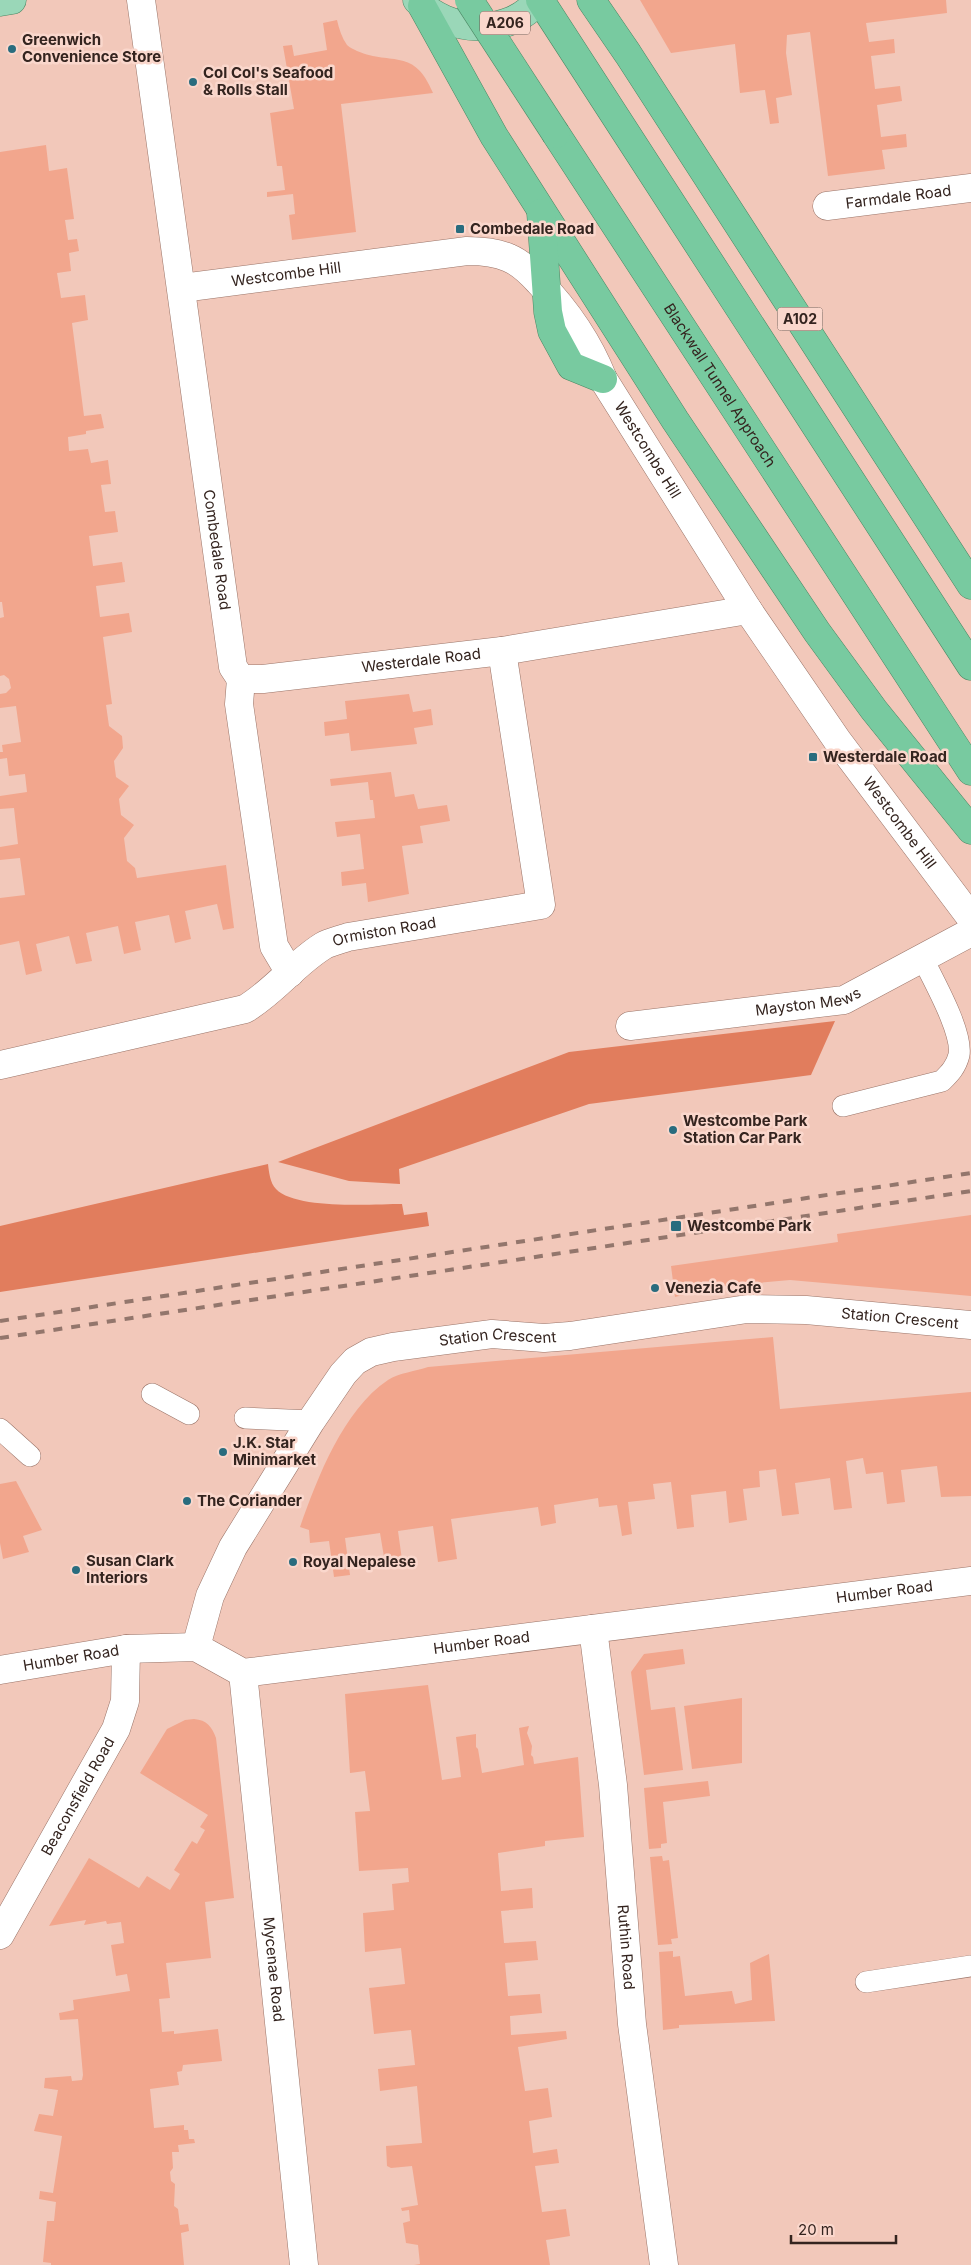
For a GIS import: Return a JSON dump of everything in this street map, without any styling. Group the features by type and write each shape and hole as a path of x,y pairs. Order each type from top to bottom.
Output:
{"highway":[{"name":"Blackwall Tunnel Approach","path":"469,0 971,771"},
{"name":"A102","path":"539,0 971,666"},
{"name":"A102","path":"590,0 628,54 971,585"},
{"path":"419,3 494,136 675,420 817,632 874,710 971,830"},
{"path":"541,211 548,312 552,331 571,366 603,379"}],"main road":[{"path":"0,2 12,0"},
{"name":"A206","path":"419,3 439,16 464,25 492,27 515,20 539,0"}],"street":[{"name":"Combedale Road","path":"141,0 233,666 242,679"},
{"name":"Farmdale Road","path":"827,206 971,188"},
{"name":"Westcombe Hill","path":"182,288 467,251 485,252 511,258 530,272 546,289"},
{"name":"Westcombe Hill","path":"603,379 748,610 837,740 971,918"},
{"name":"Westerdale Road","path":"242,679 263,679 502,651 748,610"},
{"name":"Ormiston Road","path":"0,1065 245,1010 267,995 308,956 325,945 348,937 541,905 502,651"},
{"path":"242,679 238,704 274,946 290,973"},
{"name":"Mayston Mews","path":"630,1026 844,1000 971,932"},
{"name":"Station Crescent","path":"196,1646 210,1596 222,1568 311,1421 343,1374 355,1361 371,1352 394,1347 492,1334 544,1338 570,1336 747,1309 806,1310 971,1325"},
{"name":"Humber Road","path":"243,1673 971,1581"},
{"name":"Ruthin Road","path":"593,1628 613,1786 632,2024 664,2265"},
{"path":"196,1646 243,1673"},
{"name":"Humber Road","path":"0,1670 126,1649 196,1646"},
{"name":"Beaconsfield Road","path":"0,1935 116,1729 125,1701 126,1649"},
{"name":"Mycenae Road","path":"243,1673 304,2265"}],"lane":[{"path":"843,1106 942,1081 953,1070 959,1054 958,1034 922,957"},
{"path":"152,1394 189,1414"},
{"path":"245,1418 311,1421"},
{"path":"0,1429 30,1456"},
{"path":"866,1982 971,1966"}],"shaded area":[{"path":"640,0 946,0 947,13 866,23 869,42 894,39 895,53 871,56 875,89 900,86 902,101 877,105 881,137 906,134 907,147 882,150 885,169 828,176 810,32 787,35 786,53 792,95 776,98 779,123 770,124 765,90 740,93 735,44 671,53"},
{"path":"337,20 342,36 348,46 370,55 410,63 426,79 433,93 341,104 356,232 292,240 289,215 295,214 293,194 267,197 267,192 285,190 282,166 277,166 270,113 294,109 283,46 292,45 294,56 327,50 323,23"},
{"path":"46,145 49,171 67,168 74,219 65,220 68,240 77,239 79,251 69,253 71,271 57,273 61,298 85,295 88,320 72,323 84,416 101,414 104,428 68,437 69,451 88,449 91,463 108,460 111,484 101,485 105,512 115,511 118,532 89,536 93,566 122,562 125,582 96,586 100,617 129,613 132,632 103,637 112,704 106,705 109,726 122,736 123,748 114,761 116,777 129,786 119,799 121,815 134,825 124,838 127,861 135,868 137,878 226,865 234,928 223,930 217,904 185,911 191,939 175,943 169,915 135,922 141,950 124,954 118,926 86,933 92,961 76,964 69,936 36,944 42,971 26,975 19,941 0,945 0,898 25,895 20,858 0,860 0,847 18,844 14,808 0,809 0,796 27,792 25,774 9,776 7,758 0,759 0,752 3,752 2,745 21,742 16,706 0,708 0,694 6,693 11,688 9,679 4,675 0,676 0,618 4,617 2,602 0,602 0,152"},
{"path":"409,694 413,712 431,709 433,725 414,728 417,744 351,751 349,733 325,736 324,722 347,719 345,701"},
{"path":"391,772 395,797 414,794 418,809 447,805 450,821 420,826 423,843 402,846 409,894 368,902 366,883 342,886 341,872 364,869 360,834 337,837 335,822 375,818 368,782 331,786 330,779"},
{"path":"835,1021 811,1075 589,1104 399,1169 400,1184 349,1181 278,1162 569,1052"},
{"path":"268,1164 272,1184 286,1196 317,1203 355,1205 402,1204 404,1215 427,1212 429,1226 0,1292 0,1226"},
{"path":"971,1215 971,1296 790,1280 715,1287 675,1297 671,1266 838,1242 837,1234"},
{"path":"773,1337 780,1409 971,1392 971,1496 941,1497 937,1466 901,1470 905,1502 887,1504 883,1472 866,1474 863,1458 846,1461 852,1508 834,1510 830,1478 795,1483 799,1514 782,1516 776,1469 759,1471 760,1487 743,1489 747,1520 729,1523 726,1491 691,1495 694,1527 677,1529 671,1482 653,1484 655,1499 628,1502 632,1534 622,1536 617,1505 599,1507 598,1498 554,1505 556,1523 541,1526 538,1507 451,1519 457,1559 438,1562 433,1526 398,1531 403,1567 386,1569 380,1533 345,1538 350,1575 334,1577 329,1541 310,1543 309,1530 300,1527 323,1467 345,1427 372,1393 388,1380 397,1376 428,1367"},
{"path":"16,1481 42,1530 23,1536 29,1552 3,1559 0,1543 0,1484"},
{"path":"683,1649 685,1664 646,1670 651,1710 675,1707 683,1770 644,1775 631,1672 644,1654"},
{"path":"428,1685 442,1780 461,1777 456,1737 476,1734 476,1747 482,1773 524,1765 519,1728 529,1726 527,1733 532,1746 531,1755 534,1764 578,1757 584,1837 545,1841 545,1846 498,1853 501,1891 532,1888 533,1908 501,1911 504,1943 536,1941 538,1960 505,1963 508,1996 540,1994 542,2013 510,2016 511,2035 566,2031 567,2039 518,2047 525,2091 548,2088 552,2117 529,2121 533,2153 557,2149 559,2163 535,2166 542,2212 566,2209 570,2236 546,2240 550,2265 414,2265 420,2264 418,2245 406,2243 403,2223 410,2221 409,2210 402,2211 401,2208 418,2205 412,2166 391,2168 387,2166 386,2146 422,2143 417,2086 380,2091 378,2069 415,2065 411,2030 374,2034 369,1988 405,1984 401,1948 365,1952 363,1913 394,1910 392,1884 409,1882 408,1868 359,1871 355,1812 370,1811 365,1771 350,1773 345,1694"},
{"path":"742,1698 742,1763 692,1769 684,1706"},
{"path":"194,1719 208,1725 216,1738 234,1898 205,1902 211,1958 166,1963 170,1998 159,1999 162,2032 174,2031 174,2034 218,2029 222,2061 183,2065 182,2071 177,2072 179,2085 150,2089 154,2128 184,2125 184,2130 188,2130 189,2139 194,2139 195,2143 178,2145 179,2152 172,2152 173,2168 170,2172 171,2181 175,2184 174,2206 178,2209 180,2225 188,2224 189,2231 181,2233 184,2265 51,2265 51,2263 43,2262 47,2221 54,2221 56,2202 39,2199 40,2191 53,2193 62,2136 34,2131 39,2114 53,2116 58,2090 44,2088 45,2078 71,2076 72,2081 82,2080 83,2075 78,2019 60,2020 59,2013 74,2010 73,2000 130,1991 127,1974 116,1976 111,1945 124,1943 121,1922 107,1924 106,1921 84,1925 86,1920 49,1926 89,1858 139,1888 147,1876 170,1890 180,1874 174,1870 192,1841 197,1844 205,1830 200,1827 208,1815 140,1773 167,1729 185,1720"},
{"path":"708,1781 710,1796 663,1802 667,1843 661,1844 661,1848 649,1849 644,1788"},
{"path":"662,1856 663,1861 669,1860 678,1938 671,1939 672,1944 658,1945 650,1857"},
{"path":"673,1951 673,1957 680,1956 685,1996 732,1991 735,2004 752,2000 750,1963 769,1954 775,2021 679,2025 679,2028 663,2030 659,1952"}],"railway":[{"path":"0,1321 971,1173"},
{"path":"0,1338 971,1191"}],"place":[{"name":"Greenwich Convenience Store","path":"12,49"},
{"name":"Col Col's Seafood & Rolls Stall","path":"193,82"},
{"name":"Combedale Road","path":"460,229"},
{"name":"Westerdale Road","path":"813,757"},
{"name":"Westcombe Park Station Car Park","path":"673,1130"},
{"name":"Westcombe Park","path":"676,1226"},
{"name":"Venezia Cafe","path":"655,1288"},
{"name":"J.K. Star Minimarket","path":"223,1452"},
{"name":"The Coriander","path":"187,1501"},
{"name":"Royal Nepalese","path":"293,1562"},
{"name":"Susan Clark Interiors","path":"76,1570"}]}
